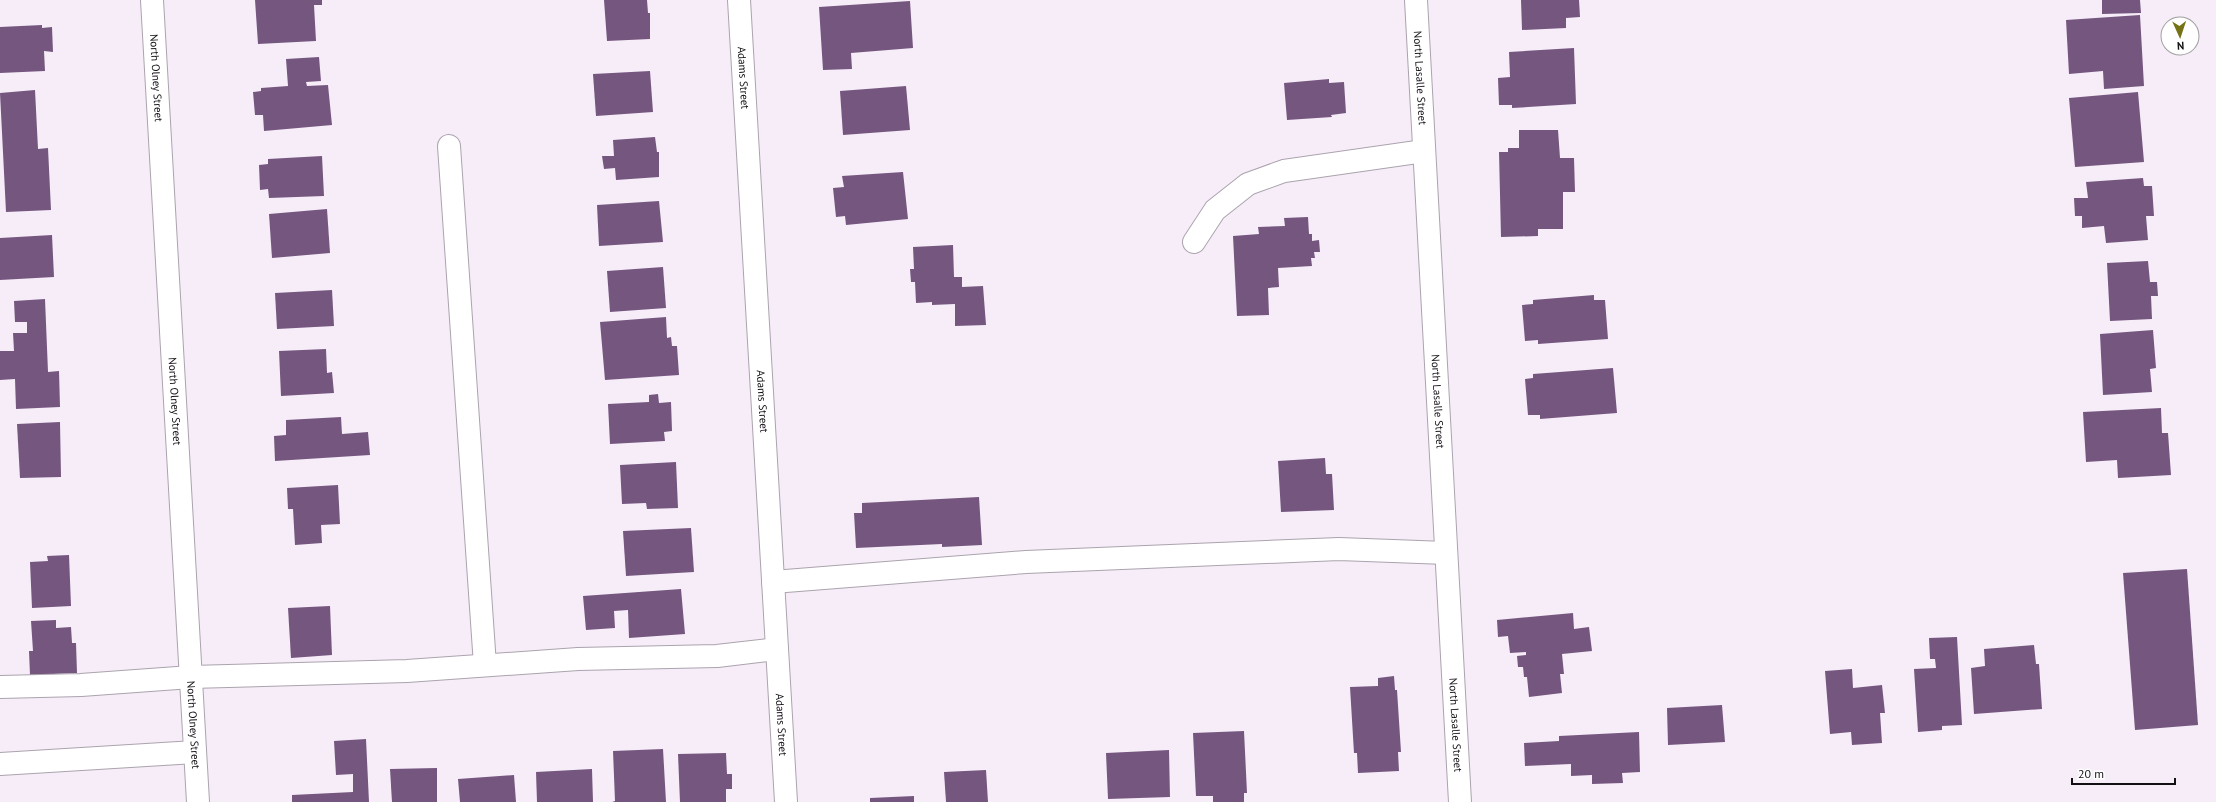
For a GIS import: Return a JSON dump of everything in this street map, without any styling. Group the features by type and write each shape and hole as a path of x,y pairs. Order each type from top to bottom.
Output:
{"street":[{"name":"North Olney Street","path":"152,0 198,802"},
{"name":"Adams Street","path":"739,0 786,802"},
{"name":"North Lasalle Street","path":"1416,0 1460,802"},
{"path":"449,146 485,665"},
{"path":"1194,242 1215,210 1248,184 1284,170 1424,150"},
{"path":"773,582 1026,562 1323,550 1446,553"},
{"path":"0,687 81,685 191,677 407,671 578,659 717,656 777,649"},
{"path":"0,764 195,752"}],"building":[{"path":"255,0 322,0 322,5 314,5 316,41 258,44"},
{"path":"604,0 647,0 648,13 650,13 650,39 607,41"},
{"path":"1521,0 1579,0 1580,17 1566,18 1566,28 1522,30"},
{"path":"2102,0 2140,0 2141,13 2102,14"},
{"path":"910,1 913,48 851,53 852,69 823,70 819,7"},
{"path":"2140,15 2144,86 2104,89 2103,71 2069,74 2066,20"},
{"path":"42,25 42,28 52,27 53,52 44,51 45,71 0,73 0,27"},
{"path":"1574,48 1576,104 1512,108 1512,105 1499,105 1498,78 1510,77 1509,52"},
{"path":"319,57 321,81 306,82 307,86 328,85 332,125 264,131 263,115 255,115 253,92 261,91 261,88 288,86 286,59"},
{"path":"650,71 653,112 596,116 593,74"},
{"path":"1329,79 1329,83 1344,82 1346,113 1331,115 1332,117 1287,120 1284,83"},
{"path":"906,86 910,130 843,135 840,91"},
{"path":"35,90 38,149 48,148 51,210 6,212 0,93"},
{"path":"2138,92 2144,162 2075,167 2069,98"},
{"path":"1519,130 1558,130 1560,158 1574,158 1575,192 1563,192 1563,229 1538,229 1538,236 1501,237 1499,152 1508,152 1508,148 1519,148"},
{"path":"655,137 657,152 659,152 659,177 616,180 615,168 604,169 602,156 614,156 613,140"},
{"path":"322,156 324,196 269,198 268,189 260,190 259,165 268,164 268,159"},
{"path":"903,172 908,219 846,225 845,216 836,217 833,188 844,187 842,176"},
{"path":"2143,178 2144,186 2152,186 2154,216 2146,216 2148,240 2106,243 2104,226 2082,228 2082,216 2075,216 2074,198 2088,198 2086,182"},
{"path":"659,201 663,242 599,246 597,205"},
{"path":"327,209 330,253 272,258 269,214"},
{"path":"1308,217 1309,234 1312,234 1312,241 1319,240 1320,252 1314,252 1315,258 1311,258 1312,266 1278,268 1279,287 1268,288 1269,315 1237,316 1233,236 1259,234 1258,227 1285,226 1284,218"},
{"path":"52,235 54,277 0,280 0,238"},
{"path":"953,245 954,277 962,277 962,287 983,286 986,325 955,326 955,304 932,305 932,302 916,303 915,282 911,282 910,269 914,269 913,247"},
{"path":"2148,261 2150,282 2157,282 2158,296 2151,296 2152,319 2110,321 2107,263"},
{"path":"663,267 666,308 610,312 607,271"},
{"path":"332,290 334,326 277,329 275,293"},
{"path":"1594,295 1594,300 1605,300 1608,339 1538,344 1538,340 1525,341 1522,305 1533,304 1533,300"},
{"path":"45,299 48,372 59,371 60,407 16,409 15,379 0,380 0,351 14,351 13,333 27,333 27,322 15,322 14,301"},
{"path":"666,317 667,338 671,337 672,346 677,346 679,375 605,380 600,322"},
{"path":"2153,330 2156,368 2150,369 2152,392 2103,395 2100,334"},
{"path":"326,349 327,373 332,372 334,393 281,396 279,351"},
{"path":"1613,368 1617,413 1540,419 1540,415 1528,415 1525,379 1533,378 1533,374"},
{"path":"658,394 659,403 671,402 672,431 664,432 665,441 610,444 608,404 649,402 649,395"},
{"path":"2161,408 2162,433 2168,433 2171,475 2118,478 2117,460 2086,462 2083,412"},
{"path":"341,417 342,434 368,432 370,455 275,461 274,436 286,435 286,420"},
{"path":"60,422 61,477 20,478 17,424"},
{"path":"1325,458 1326,474 1332,474 1334,510 1281,512 1278,461"},
{"path":"676,462 678,508 647,509 646,503 622,504 620,465"},
{"path":"338,485 340,524 321,525 322,543 295,545 293,509 288,509 287,488"},
{"path":"979,497 982,545 942,547 942,544 856,548 854,513 862,513 862,503"},
{"path":"691,528 694,572 626,576 623,531"},
{"path":"69,555 71,606 32,608 30,562 48,561 47,556"},
{"path":"2187,569 2198,725 2135,730 2123,573"},
{"path":"681,589 685,634 629,638 628,610 614,611 615,628 586,630 583,596"},
{"path":"330,606 332,655 291,658 288,608"},
{"path":"1573,613 1574,629 1589,627 1592,651 1562,654 1564,674 1560,674 1562,693 1529,697 1527,677 1524,677 1523,667 1518,667 1517,656 1526,655 1526,652 1510,653 1508,636 1498,637 1497,620"},
{"path":"56,620 56,628 71,627 72,643 76,643 77,673 30,675 29,651 33,651 31,621"},
{"path":"1957,637 1962,725 1942,726 1942,730 1918,732 1914,669 1936,668 1935,659 1930,659 1929,638"},
{"path":"2034,645 2036,664 2039,664 2042,709 1974,714 1971,668 1985,666 1984,649"},
{"path":"1852,669 1853,688 1882,685 1885,713 1880,713 1882,743 1852,745 1851,732 1830,734 1825,671"},
{"path":"1394,676 1395,690 1397,690 1401,752 1398,752 1399,771 1358,773 1357,753 1354,753 1350,687 1378,686 1378,678"},
{"path":"1722,705 1725,742 1668,745 1667,708"},
{"path":"1244,731 1247,793 1244,793 1244,802 1213,802 1213,796 1196,796 1193,733"},
{"path":"1639,732 1640,772 1622,773 1623,783 1592,784 1592,775 1571,776 1571,764 1525,766 1524,743 1559,741 1559,736"},
{"path":"366,739 369,802 292,802 292,795 353,792 353,774 336,775 334,741"},
{"path":"663,749 666,802 612,802 615,801 613,751"},
{"path":"1169,750 1170,797 1108,799 1106,753"},
{"path":"726,753 727,774 732,774 732,789 726,789 726,802 680,802 678,754"},
{"path":"437,768 437,802 392,802 390,769"},
{"path":"592,769 593,802 537,802 536,772"},
{"path":"986,770 988,802 946,802 944,772"},
{"path":"514,775 516,802 460,802 458,779"},
{"path":"914,796 914,802 870,802 870,798"}]}
